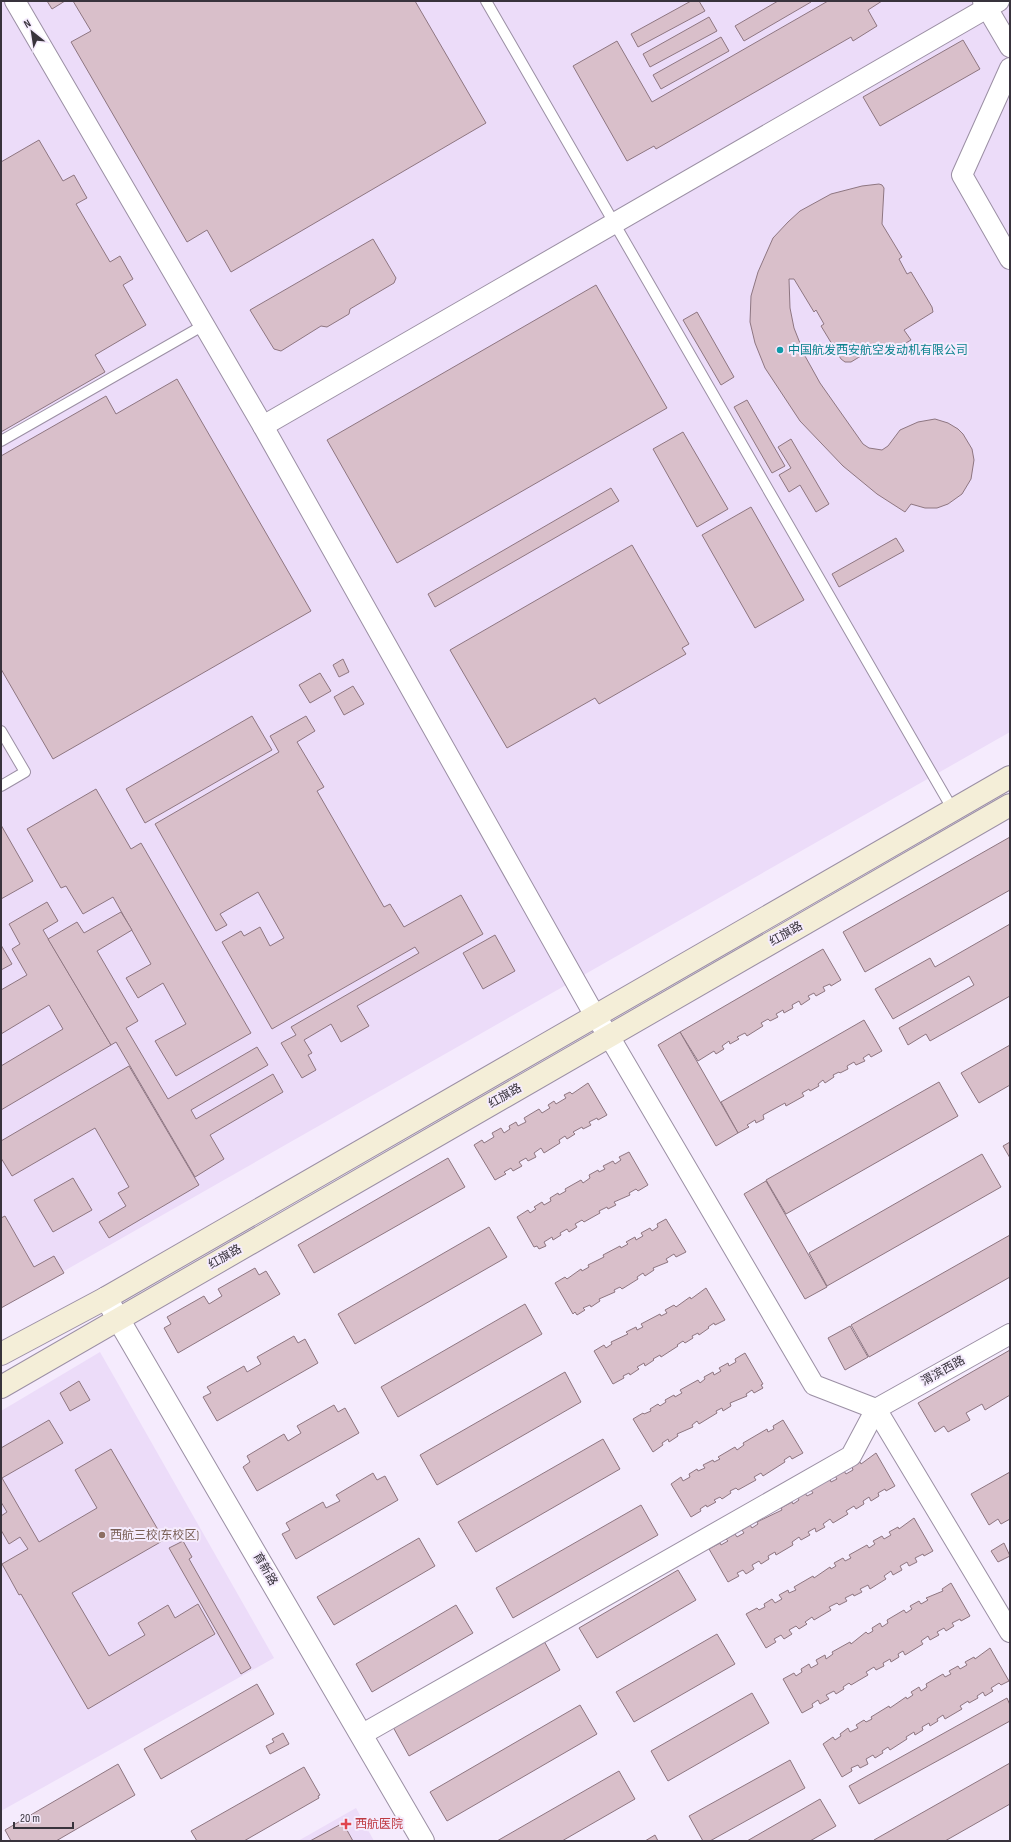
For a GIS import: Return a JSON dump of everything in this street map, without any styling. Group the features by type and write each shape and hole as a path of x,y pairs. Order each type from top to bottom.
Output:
{"main road":[{"name":"红旗路","path":"1,1354 106,1298 1010,777"},
{"name":"红旗路","path":"1,1387 118,1318 1010,805"}],"street":[{"path":"14,1 263,426 595,1016 609,1036 814,1385 876,1409 1010,1632"},
{"path":"263,426 615,223 990,3 1010,47"},
{"path":"1010,68 962,175 1010,259"},
{"name":"育新路","path":"106,1298 423,1841"},
{"name":"渭滨西路","path":"876,1409 1010,1334"},
{"path":"362,1735 851,1456 876,1409"}],"lane":[{"path":"486,1 953,810"},
{"path":"1,441 204,325"},
{"path":"1,731 25,772 1,786"}],"shaded area":[{"path":"1,1 1010,1 1010,732 1,1307"},
{"name":"西航三校(东校区)","path":"100,1352 274,1658 1,1811 1,1411"},
{"name":"西航医院","path":"356,1808 374,1841 298,1841"}],"building":[{"path":"47,1 65,1 52,9"},
{"path":"73,1 415,1 486,123 231,272 207,230 187,242 71,42 91,31"},
{"path":"691,1 699,1 705,11 638,47 631,34"},
{"path":"778,1 811,2 744,41 735,26"},
{"path":"828,1 882,1 868,10 877,26 853,41 851,37 656,149 654,146 627,161 573,66 617,41 652,102"},
{"path":"709,17 717,31 650,67 643,54"},
{"path":"721,37 729,51 661,89 653,75"},
{"path":"963,40 980,69 880,126 863,97"},
{"path":"39,140 63,181 74,175 87,198 76,204 110,262 120,256 133,279 123,285 146,325 95,355 105,372 1,432 1,162"},
{"name":"中国航发西安航空发动机有限公司","path":"879,184 884,188 882,224 902,257 899,259 907,274 911,272 932,307 933,312 904,330 911,340 885,355 879,345 851,362 845,362 841,359 821,326 824,324 816,310 814,312 794,279 789,279 790,308 794,328 805,356 820,383 863,444 869,448 882,450 888,446 900,430 918,422 935,419 948,423 963,434 972,449 974,460 971,479 962,494 948,504 937,508 925,508 911,504 905,512 877,494 843,466 800,421 765,368 755,343 750,322 751,296 758,272 773,238 800,211 831,194 862,186"},
{"path":"373,239 396,278 394,283 350,309 349,314 327,327 321,326 281,351 274,349 250,310"},
{"path":"596,285 667,408 397,563 327,440"},
{"path":"697,312 734,377 721,385 683,320"},
{"path":"177,379 311,611 53,759 1,669 1,456 106,396 116,414"},
{"path":"747,400 785,466 772,473 734,407"},
{"path":"683,432 728,509 697,527 653,449"},
{"path":"791,439 829,504 816,512 800,485 789,492 779,475 791,468 778,447"},
{"path":"611,488 619,501 435,607 428,594"},
{"path":"751,507 804,600 755,628 702,535"},
{"path":"896,538 904,551 839,587 832,574"},
{"path":"632,545 689,644 682,648 686,654 599,704 595,698 507,748 450,650"},
{"path":"343,659 349,672 339,677 333,665"},
{"path":"320,673 331,691 310,703 299,685"},
{"path":"353,686 364,704 344,715 334,697"},
{"path":"252,716 272,750 145,823 126,789"},
{"path":"306,716 315,731 297,742 324,787 317,791 384,907 390,904 404,927 461,895 483,934 357,1006 369,1026 341,1042 331,1024 304,1040 312,1053 308,1055 316,1070 302,1078 281,1043 296,1035 291,1027 419,953 415,947 272,1029 222,942 241,931 244,936 260,927 270,946 284,938 258,892 220,914 227,925 216,931 155,824 279,752 270,736"},
{"path":"96,789 131,849 141,843 251,1033 176,1076 155,1041 186,1024 163,983 138,998 126,978 151,964 113,897 83,914 66,886 61,888 27,829"},
{"path":"1,825 33,881 1,899"},
{"path":"1010,837 1010,890 865,972 843,932"},
{"path":"47,902 58,921 43,930 111,1045 1,1110 1,1066 63,1029 49,1005 1,1034 1,990 27,975 12,949 20,944 9,924"},
{"path":"121,912 132,930 97,951 138,1021 126,1028 168,1099 257,1047 268,1065 191,1110 196,1119 273,1074 283,1092 210,1135 224,1159 195,1177 116,1042 111,1045 48,939 77,922 84,933"},
{"path":"1010,924 1010,996 930,1041 926,1034 908,1045 899,1028 974,985 969,976 893,1019 875,989 930,958 935,967"},
{"path":"495,935 515,971 483,989 463,953"},
{"path":"1,945 12,964 1,970"},
{"path":"823,949 841,980 831,986 830,984 823,987 825,991 816,996 814,993 808,996 810,999 801,1005 799,1001 792,1005 793,1008 784,1013 783,1010 776,1014 778,1017 770,1021 768,1019 761,1023 763,1026 747,1036 745,1033 737,1037 739,1039 730,1044 729,1041 722,1046 724,1049 716,1054 714,1051 698,1061 680,1032"},
{"path":"864,1020 882,1051 871,1057 869,1054 863,1058 865,1061 856,1065 854,1062 847,1066 848,1069 833,1075 834,1077 825,1083 823,1080 818,1084 819,1086 802,1093 804,1096 786,1106 785,1103 763,1115 764,1119 756,1123 755,1120 747,1125 749,1127 738,1133 721,1102"},
{"path":"680,1032 738,1133 716,1146 658,1045"},
{"path":"1010,1045 1010,1085 979,1103 961,1073"},
{"path":"129,1066 199,1185 109,1238 99,1222 126,1206 118,1193 129,1187 95,1128 12,1176 1,1158 1,1141"},
{"path":"939,1082 958,1116 786,1214 766,1180"},
{"path":"588,1083 607,1115 598,1120 597,1118 589,1122 591,1125 583,1129 582,1127 573,1132 575,1134 567,1139 565,1136 559,1140 560,1143 544,1153 541,1148 534,1153 536,1157 528,1161 526,1158 519,1162 522,1166 513,1171 511,1168 504,1172 506,1174 495,1180 474,1145 482,1140 484,1143 494,1137 492,1133 501,1128 504,1133 510,1129 509,1126 516,1122 518,1126 526,1122 524,1118 539,1109 542,1113 550,1108 548,1105 554,1101 556,1104 566,1098 564,1095 570,1092 572,1094"},
{"path":"1010,1142 1010,1158 1003,1146"},
{"path":"629,1152 648,1185 638,1191 636,1189 629,1193 630,1195 614,1202 616,1205 599,1211 600,1213 584,1222 582,1220 575,1224 577,1227 569,1232 567,1229 553,1240 552,1237 544,1242 546,1246 539,1249 537,1246 534,1247 517,1217 528,1210 530,1213 536,1209 534,1207 542,1202 544,1205 551,1201 550,1198 558,1193 559,1195 566,1191 565,1189 581,1180 583,1183 590,1178 589,1175 598,1170 599,1172 605,1169 603,1166 613,1161 615,1164 621,1160 619,1157"},
{"path":"982,1154 1001,1187 827,1286 809,1253"},
{"path":"448,1158 465,1187 314,1273 298,1245"},
{"path":"73,1178 92,1210 53,1232 34,1200"},
{"path":"766,1181 827,1287 805,1299 744,1194"},
{"path":"5,1216 34,1267 54,1256 64,1273 1,1308 1,1218"},
{"path":"666,1219 686,1252 676,1257 674,1254 666,1259 668,1262 653,1268 654,1270 645,1276 643,1273 637,1277 638,1279 622,1289 620,1287 614,1290 615,1292 599,1299 600,1301 591,1307 590,1305 583,1308 585,1310 577,1315 575,1312 573,1314 555,1283 565,1277 567,1279 581,1269 582,1271 589,1267 588,1265 604,1257 603,1255 620,1246 621,1248 628,1244 626,1242 635,1237 636,1240 643,1236 641,1233 650,1228 652,1231 658,1227 657,1224"},
{"path":"489,1227 507,1257 355,1344 338,1314"},
{"path":"1010,1235 1010,1277 869,1357 851,1325"},
{"path":"255,1268 259,1275 266,1271 280,1294 178,1353 164,1328 171,1324 167,1317 204,1296 209,1304 222,1296 218,1289"},
{"path":"706,1288 725,1320 715,1325 714,1323 699,1335 698,1333 692,1336 693,1338 685,1343 683,1341 661,1357 660,1355 653,1359 654,1360 645,1366 644,1363 637,1367 639,1369 630,1375 629,1373 623,1376 624,1378 613,1384 594,1351 604,1345 606,1348 612,1344 611,1342 628,1334 626,1332 636,1327 637,1330 643,1327 641,1324 660,1314 661,1316 667,1313 665,1310 674,1305 676,1307 690,1297 691,1299"},
{"path":"525,1304 542,1334 398,1417 381,1387"},
{"path":"850,1326 868,1357 845,1370 828,1338"},
{"path":"294,1336 298,1343 305,1339 318,1363 217,1421 203,1397 211,1393 207,1387 244,1366 247,1372 261,1364 257,1357"},
{"path":"1010,1350 1010,1395 985,1410 982,1404 966,1413 970,1420 948,1432 944,1426 935,1432 918,1403"},
{"path":"745,1353 763,1384 761,1385 763,1388 754,1393 752,1390 746,1394 747,1396 730,1403 731,1406 723,1411 722,1408 716,1411 717,1413 699,1424 697,1421 692,1425 693,1427 677,1434 678,1436 669,1442 668,1439 662,1443 663,1445 653,1452 633,1419 643,1413 644,1414 651,1411 650,1409 658,1404 660,1406 666,1402 665,1400 674,1395 675,1397 682,1393 680,1390 698,1380 700,1383 705,1379 704,1377 713,1372 714,1375 721,1371 719,1368 728,1363 729,1366 736,1362 735,1359"},
{"path":"565,1372 581,1402 437,1485 420,1455"},
{"path":"79,1381 90,1400 70,1411 60,1393"},
{"path":"334,1405 338,1412 345,1408 359,1433 257,1491 243,1467 250,1462 247,1456 284,1434 288,1441 301,1433 297,1426"},
{"path":"49,1420 63,1443 2,1478 39,1542 97,1508 75,1470 111,1449 164,1540 72,1593 109,1656 145,1635 138,1623 168,1605 175,1618 198,1604 215,1634 88,1709 2,1564 28,1549 20,1537 9,1544 1,1530 1,1516 7,1512 1,1502 1,1448"},
{"path":"783,1420 803,1453 792,1459 790,1456 784,1460 785,1462 763,1476 761,1473 754,1477 756,1480 738,1490 736,1488 730,1491 731,1493 722,1499 720,1497 714,1500 716,1502 707,1507 706,1505 700,1509 701,1511 691,1517 671,1484 681,1477 683,1481 690,1477 689,1474 697,1469 698,1471 705,1468 703,1465 713,1460 714,1462 720,1459 718,1457 735,1447 737,1450 744,1445 743,1443 767,1429 768,1432 774,1429 773,1426"},
{"path":"603,1439 620,1469 476,1552 458,1522"},
{"path":"876,1453 895,1486 878,1493 879,1496 871,1501 869,1497 863,1501 864,1504 856,1509 854,1506 846,1511 848,1514 833,1523 830,1519 823,1524 825,1527 816,1532 815,1528 808,1532 810,1535 801,1540 799,1537 792,1542 793,1545 776,1555 775,1552 768,1556 769,1559 761,1564 759,1561 752,1565 754,1569 746,1574 743,1570 737,1573 739,1576 728,1582 709,1549 720,1543 721,1545 728,1541 726,1539 735,1534 737,1537 744,1533 742,1530 750,1525 752,1528 758,1524 757,1522 782,1510 781,1508 792,1502 793,1504 799,1500 797,1497 805,1493 807,1496 813,1493 811,1490 830,1479 831,1482 837,1479 835,1476 844,1471 846,1474 853,1470 852,1467 860,1462 861,1464"},
{"path":"1010,1472 1010,1519 1001,1524 998,1519 989,1525 971,1494"},
{"path":"373,1473 377,1480 385,1476 398,1500 296,1559 282,1534 290,1530 286,1523 323,1502 326,1508 340,1501 336,1495"},
{"path":"641,1505 658,1535 513,1618 496,1588"},
{"path":"914,1518 933,1551 924,1556 923,1554 915,1558 917,1562 909,1566 907,1562 900,1566 902,1570 893,1575 891,1571 884,1576 886,1579 870,1589 868,1585 860,1589 862,1592 845,1598 847,1601 839,1605 837,1603 829,1607 831,1610 814,1620 812,1617 805,1622 807,1624 799,1629 796,1626 789,1630 792,1634 784,1639 781,1635 774,1639 776,1642 766,1648 746,1614 757,1608 759,1610 765,1607 764,1604 772,1599 775,1603 782,1599 779,1595 788,1590 789,1593 796,1590 794,1587 813,1576 814,1578 830,1567 831,1569 836,1566 834,1563 843,1558 845,1561 851,1558 849,1555 867,1545 869,1548 875,1544 873,1541 882,1536 884,1539 891,1535 889,1532 898,1527 899,1529"},
{"path":"419,1538 435,1566 334,1625 317,1597"},
{"path":"183,1541 192,1557 189,1559 251,1668 241,1674 169,1548"},
{"path":"1004,1543 1010,1556 998,1562 991,1551"},
{"path":"678,1570 696,1600 597,1658 579,1628"},
{"path":"951,1583 970,1616 961,1621 960,1619 952,1623 954,1626 946,1631 944,1628 937,1632 939,1635 930,1640 928,1636 921,1641 923,1644 905,1655 903,1651 898,1654 899,1657 891,1662 890,1659 883,1663 884,1666 876,1670 874,1667 866,1672 868,1675 851,1685 849,1683 843,1687 844,1689 836,1694 834,1691 826,1695 829,1699 820,1704 818,1700 812,1704 813,1707 802,1713 783,1679 794,1673 796,1676 802,1672 801,1669 809,1664 811,1668 818,1664 816,1660 825,1655 826,1659 833,1654 832,1652 850,1642 851,1644 866,1632 868,1634 873,1631 872,1628 880,1623 882,1627 888,1623 887,1620 904,1610 906,1613 912,1609 910,1606 919,1601 921,1604 928,1600 926,1598 943,1591 942,1589"},
{"path":"456,1605 473,1633 372,1692 356,1664"},
{"path":"717,1634 735,1664 634,1722 616,1692"},
{"path":"544,1641 560,1670 409,1756 393,1727"},
{"path":"990,1648 1009,1681 1001,1685 999,1683 991,1688 993,1691 985,1696 983,1692 977,1696 978,1698 969,1703 968,1701 960,1706 962,1709 945,1719 943,1715 937,1719 938,1721 930,1726 929,1723 922,1727 923,1730 915,1735 914,1732 906,1737 907,1739 890,1750 888,1747 882,1751 883,1753 875,1758 873,1755 866,1759 868,1764 860,1768 858,1765 851,1768 852,1771 842,1777 823,1744 833,1737 835,1740 848,1728 850,1732 858,1728 856,1725 864,1720 866,1722 872,1719 871,1717 889,1706 890,1708 906,1697 907,1699 913,1695 911,1692 919,1687 921,1691 927,1687 926,1684 943,1674 945,1677 951,1674 949,1671 958,1666 960,1669 967,1665 965,1662 974,1657 975,1659"},
{"path":"257,1684 274,1714 161,1779 144,1749"},
{"path":"752,1693 769,1723 668,1781 651,1751"},
{"path":"1007,1698 1010,1705 1010,1721 859,1804 849,1786"},
{"path":"580,1705 597,1734 447,1821 430,1792"},
{"path":"283,1733 289,1744 270,1754 266,1746 274,1742 272,1739"},
{"path":"790,1760 805,1788 710,1841 703,1841 689,1816"},
{"path":"1010,1763 1010,1804 945,1841 874,1840"},
{"path":"118,1764 135,1795 56,1841 11,1841 5,1830"},
{"path":"304,1767 320,1795 318,1796 319,1798 244,1841 197,1841 191,1831"},
{"path":"619,1771 635,1799 562,1841 497,1841"},
{"path":"820,1799 836,1826 810,1841 747,1841"},
{"path":"343,1823 353,1841 310,1841"},
{"path":"655,1835 658,1841 645,1841"}],"place":[{"name":"中国航发西安航空发动机有限公司","path":"780,350"},
{"name":"西航三校(东校区)","path":"102,1535"},
{"name":"西航医院","path":"346,1824"}]}
